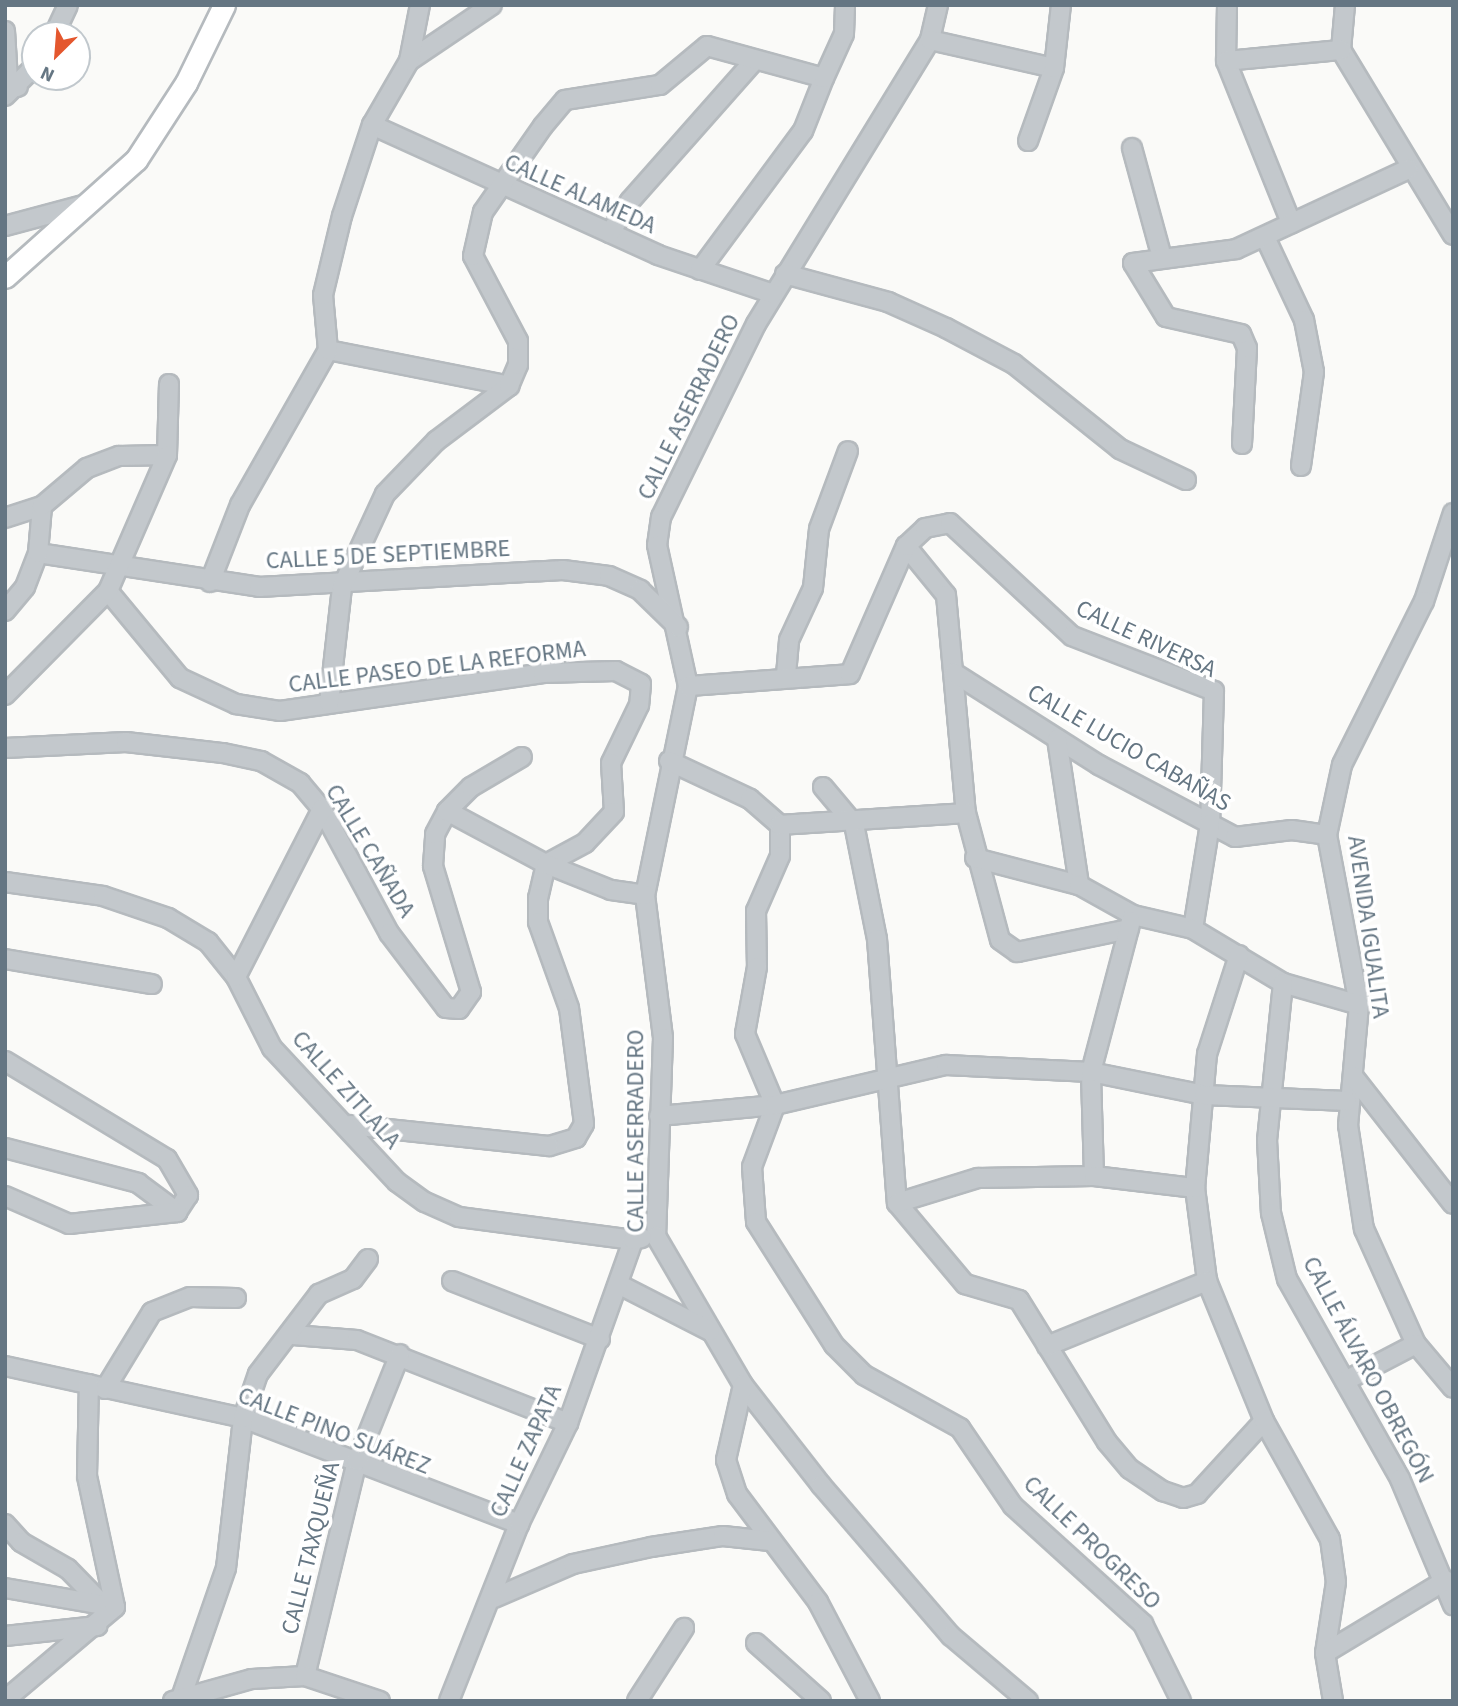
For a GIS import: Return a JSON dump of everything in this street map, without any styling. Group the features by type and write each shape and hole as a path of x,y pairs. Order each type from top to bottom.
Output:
{"main road":[{"path":"5,277 136,160 162,124 224,5"}],"street":[{"path":"61,21 68,5"},
{"path":"210,582 240,505 328,349 323,295 372,125 408,61 420,5"},
{"path":"408,61 492,5"},
{"path":"700,270 803,131 844,34 845,5"},
{"name":"CALLE ASERRADERO","path":"938,5 930,40 773,294 661,517 657,545 681,630 688,686 669,761 645,895 663,1038 656,1236 743,1385 918,1600 1028,1701"},
{"path":"1028,141 1054,68 1061,5"},
{"path":"1227,5 1226,61 1291,223"},
{"path":"1345,5 1341,50 1408,169 1453,236"},
{"path":"5,31 9,86"},
{"path":"930,40 1054,68"},
{"path":"328,703 342,587 351,555 405,470 509,386 518,365 518,341 473,256 482,212 565,100 660,85 707,46 824,78"},
{"path":"1226,61 1341,50"},
{"path":"610,233 630,201 754,61"},
{"name":"CALLE ALAMEDA","path":"372,125 500,186 610,233 700,270 773,294"},
{"path":"1132,148 1163,258"},
{"path":"1242,444 1247,348 1241,334 1156,310 1133,263 1236,249 1408,169"},
{"path":"5,226 90,203"},
{"path":"1265,237 1304,320 1314,372 1301,466"},
{"path":"785,274 888,302 946,328 1014,364 1120,449 1186,480"},
{"path":"328,349 509,386"},
{"path":"5,695 108,591 167,455 169,384"},
{"path":"786,675 789,640 813,588 819,530 848,451"},
{"path":"5,518 42,506 87,468 119,456 167,455"},
{"path":"5,611 25,587 38,553 42,506"},
{"name":"AVENIDA IGUALITA","path":"1452,518 1424,601 1342,765 1327,835 1359,1005 1353,1076 1347,1101 1364,1229 1416,1343 1453,1388"},
{"name":"CALLE RIVERSA","path":"906,546 925,528 950,523 1072,636 1214,691 1210,824 1193,929"},
{"path":"688,686 786,675 850,674 906,546 946,595 966,813 975,858 1007,948 1017,952 1131,922 1193,929 1283,983 1359,1005"},
{"name":"CALLE 5 DE SEPTIEMBRE","path":"38,553 210,582 342,587 564,570 609,576 640,590 681,630"},
{"name":"CALLE PASEO DE LA REFORMA","path":"108,591 155,651 204,693 280,711 591,671 616,671 641,684 643,692 611,763 614,812 608,822 545,864"},
{"name":"CALLE LUCIO CABAÑAS","path":"954,673 1057,739 1235,837 1292,830 1327,835"},
{"path":"1057,739 1079,885"},
{"name":"CALLE CAÑADA","path":"5,748 126,742 223,753 261,761 300,783 322,809 389,933 446,1008 459,1009 471,992 433,866 435,834 447,811"},
{"path":"522,757 447,811 545,864 611,890 645,895"},
{"path":"669,761 750,799 779,825 854,824 966,813"},
{"path":"823,787 854,824 877,939 897,1203 965,1284 1019,1300 1130,1469 1183,1498 1218,1476 1265,1421"},
{"path":"236,977 322,809"},
{"path":"775,1105 745,1034 757,967 756,911 780,856 779,825"},
{"path":"975,858 991,857 1079,885 1131,922"},
{"path":"349,1125 401,1127 549,1146 576,1138 584,1124 569,1007 538,922 545,864"},
{"name":"CALLE ZITLALA","path":"5,882 103,896 168,918 208,942 236,977 272,1048 349,1125 397,1182 459,1217 632,1240"},
{"path":"1094,1176 1091,1072 1131,922"},
{"path":"1239,955 1207,1054 1195,1188 1207,1281 1265,1421 1330,1539 1336,1582 1325,1653 1333,1701"},
{"path":"5,959 152,984"},
{"name":"CALLE ÁLVARO OBREGÓN","path":"1283,983 1271,1096 1271,1213 1287,1279 1400,1479 1446,1580 1453,1605"},
{"path":"5,1061 167,1159 188,1195 177,1212"},
{"path":"659,1116 775,1105 888,1073 946,1065 1091,1072 1204,1095 1347,1101"},
{"path":"1353,1076 1453,1204"},
{"name":"CALLE PROGRESO","path":"775,1105 752,1167 756,1222 834,1345 864,1375 960,1428 1013,1506 1143,1624 1181,1701"},
{"path":"5,1148 138,1182 177,1212"},
{"path":"897,1203 978,1178 1094,1176 1195,1188"},
{"path":"5,1196 69,1224 177,1212"},
{"path":"632,1240 656,1236"},
{"name":"CALLE ZAPATA","path":"449,1701 494,1598 519,1524 568,1423 620,1285 632,1240"},
{"path":"177,1700 226,1568 243,1418 258,1374 293,1335 319,1294 354,1279 368,1259"},
{"path":"452,1281 600,1339"},
{"path":"1047,1346 1207,1281"},
{"path":"620,1285 710,1331"},
{"path":"5,1700 97,1626 109,1606 87,1476 97,1386 152,1312 190,1297 236,1298"},
{"path":"293,1335 357,1340 400,1354 568,1423"},
{"path":"1345,1381 1416,1343"},
{"name":"CALLE TAXQUEÑA","path":"305,1676 357,1461 400,1354"},
{"name":"CALLE PINO SUÁREZ","path":"5,1366 243,1418 519,1524"},
{"path":"743,1385 726,1460 737,1494 818,1602 870,1701"},
{"path":"5,1524 21,1542 68,1569 109,1606"},
{"path":"494,1598 573,1564 651,1546 723,1536 770,1541"},
{"path":"1325,1653 1446,1580"},
{"path":"5,1588 109,1606"},
{"path":"5,1636 97,1626"},
{"path":"637,1701 684,1628"},
{"path":"756,1643 821,1701"},
{"path":"177,1700 252,1678 305,1676 335,1693 380,1701"}]}
